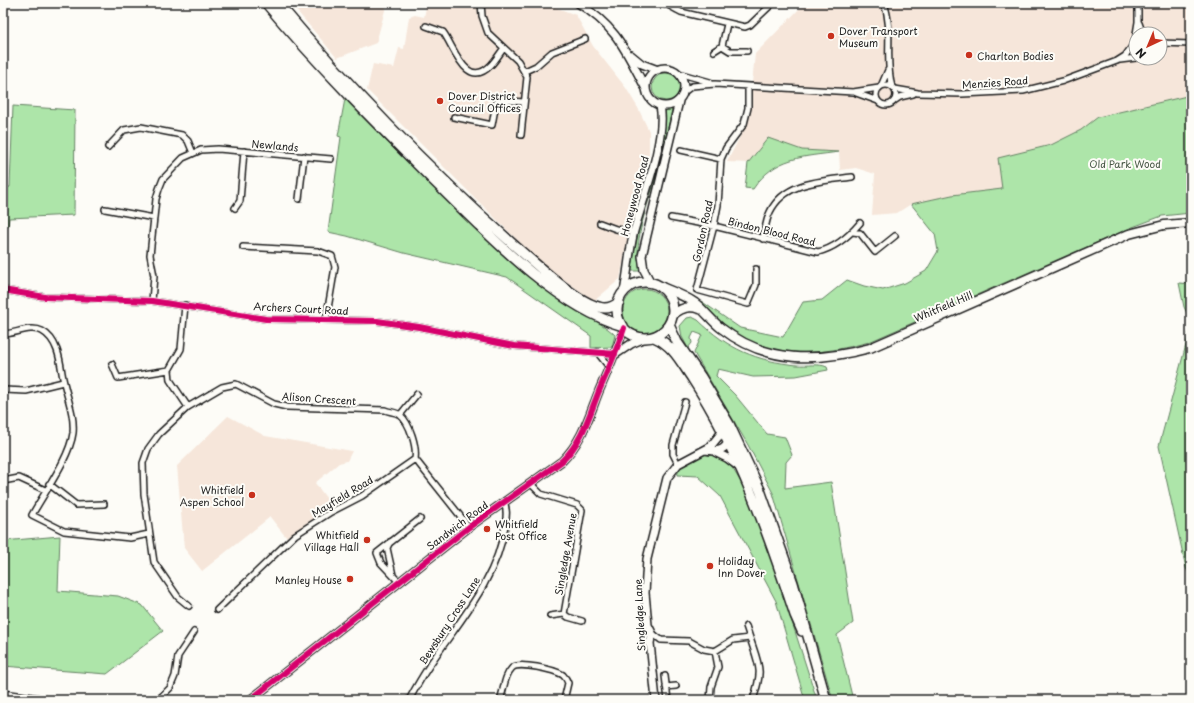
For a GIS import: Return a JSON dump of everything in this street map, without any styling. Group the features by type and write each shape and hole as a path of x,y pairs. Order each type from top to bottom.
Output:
{"highway":[{"path":"266,3 332,77 486,232 547,285 594,310 623,327 634,336 650,337 667,344 675,353 726,428 729,442 771,542 795,615 810,647"},
{"path":"278,3 365,100 493,226 552,278 594,310 608,308 619,302"},
{"path":"623,327 618,315 619,302 624,292 637,284 655,284 670,299 673,307 669,325 661,333 650,337"},
{"path":"669,325 677,342 701,377 726,428 753,474 778,536 802,612 810,647 826,700"}],"main road":[{"name":"Whitfield Hill","path":"655,284 683,296 695,304 738,341 772,353 807,358 828,358 846,355 870,348 942,318 1129,234 1164,225 1191,223"},
{"name":"Whitfield Hill","path":"672,316 686,307 698,309 705,313"}],"street":[{"path":"481,3 484,26 491,37 518,61 525,71 527,80 523,102 524,112 521,135"},
{"path":"578,3 611,28 628,52 650,99 660,106 670,106 679,101 684,92 692,86 715,84 853,92 887,85 893,88"},
{"path":"664,3 677,10 727,24 744,27 750,25 773,3"},
{"path":"677,10 679,3"},
{"path":"853,92 886,105 893,102 896,97 888,69 889,23 884,3"},
{"path":"1137,26 1138,3"},
{"path":"1138,22 1140,26"},
{"path":"714,51 722,46 727,24"},
{"path":"426,26 443,32 464,68 473,72 483,70 488,67 504,48"},
{"path":"525,71 536,66 552,52 585,40"},
{"path":"1168,44 1191,44"},
{"path":"722,46 730,51 747,51"},
{"path":"628,52 642,64 658,70 669,68 678,73 715,84"},
{"name":"Menzies Road","path":"1117,61 1128,52"},
{"name":"Menzies Road","path":"893,88 918,93 993,93 1023,91 1063,81 1117,61 1128,59"},
{"path":"878,101 876,93 888,69"},
{"path":"646,89 648,80 658,70"},
{"path":"678,73 684,82 684,92"},
{"name":"Gordon Road","path":"748,86 748,108 744,124 726,148 721,159 718,205 697,290 748,304 756,285 756,270"},
{"name":"Menzies Road","path":"893,102 900,97 918,93"},
{"path":"454,117 492,124 496,103 500,100 523,102"},
{"name":"Honeywood Road","path":"655,284 644,270 642,256 679,101"},
{"name":"Honeywood Road","path":"624,292 634,232 662,124 660,106"},
{"path":"108,147 124,130 140,127 182,135 188,141 193,153"},
{"name":"Newlands","path":"152,300 154,276 150,255 156,199 163,180 175,165 193,153 209,149 331,159"},
{"path":"681,150 721,159"},
{"name":"Newlands","path":"235,208 240,201 244,151"},
{"name":"Newlands","path":"299,199 304,156"},
{"path":"763,239 771,211 782,196 790,190 806,184 852,177"},
{"path":"105,209 154,218"},
{"name":"Bindon Blood Road","path":"671,218 714,226 818,252 829,249 853,232 860,223"},
{"path":"600,223 616,229 634,232"},
{"path":"853,232 860,233 875,252 895,236"},
{"path":"243,247 318,251 332,256 335,267 326,320"},
{"name":"Archers Court Road","path":"3,290 45,296 152,300 266,319 377,321 420,327 514,346 548,350 616,354"},
{"path":"185,305 181,349 170,370 170,380 188,407"},
{"name":"Sandwich Road","path":"250,700 469,527 558,465 574,448 584,428 609,367 616,354 623,327"},
{"path":"3,334 30,330 44,332 52,340 59,355 63,382 71,410 73,433 65,456 32,515 60,530 130,538 149,534"},
{"name":"Sandwich Road","path":"616,354 631,344 650,337"},
{"path":"597,352 609,367"},
{"path":"112,364 118,378 170,370"},
{"path":"4,390 26,391 63,382"},
{"name":"Alison Crescent","path":"189,606 178,597 154,562 144,494 143,463 148,449 158,434 188,407 215,390 236,384 274,404 287,407 385,410 400,415"},
{"path":"417,394 400,415 414,440 416,453 415,459 469,527"},
{"path":"678,464 673,454 673,445 685,402"},
{"name":"Singledge Lane","path":"656,700 650,642 652,633 648,625 646,599 647,559 667,478 678,464 715,443 726,428"},
{"path":"715,452 722,450 729,442"},
{"path":"705,450 715,452 727,458 742,470"},
{"name":"Mayfield Road","path":"217,610 294,536 331,512 362,496 415,459"},
{"path":"3,481 19,478 46,490"},
{"path":"49,484 76,505 104,504"},
{"name":"Singledge Avenue","path":"531,484 541,494 577,505 582,510 564,614"},
{"name":"Bewsbury Cross Lane","path":"409,700 430,663 462,621 494,566 503,536 506,511 504,502"},
{"path":"399,582 378,558 377,553 420,519"},
{"path":"390,542 387,548 393,576"},
{"path":"550,616 564,614 582,622"},
{"path":"746,626 760,673 760,684 753,700"},
{"path":"158,700 170,688 175,676 178,656 194,632"},
{"path":"652,633 661,640 689,641 704,649 714,651 734,640 750,638"},
{"path":"710,700 711,687 718,667 714,651"},
{"path":"500,700 508,673 513,666 520,664 564,675 568,683 564,700"},
{"path":"665,676 668,700"},
{"path":"666,687 676,686"},
{"path":"3,693 54,700"}],"shaded area":[{"path":"290,3 387,3 376,43 337,58"},
{"path":"427,3 544,3 576,15 593,46 626,88 638,108 649,131 649,155 629,231 620,279 594,301 540,263 367,90 373,64 394,68 399,48 404,49 409,17 415,15 424,17"},
{"path":"805,3 1191,3 1191,95 1098,117 1081,130 1051,145 998,158 1002,189 952,195 911,204 897,213 872,215 875,174 856,168 840,170 839,152 802,150 768,138 748,163 727,162 748,121 755,54"},
{"name":"Whitfield Aspen School","path":"228,416 265,436 352,451 347,461 339,463 315,483 333,507 286,537 270,517 202,571 184,548 177,466"}],"green space":[{"path":"666,73 676,77 680,87 676,97 666,101 656,97 652,87 656,77"},
{"name":"Old Park Wood","path":"1191,95 1191,213 1162,216 1130,228 869,342 845,348 799,352 777,350 757,344 737,334 718,320 701,301 740,328 783,337 803,302 822,300 847,280 864,286 883,290 905,283 926,271 938,251 935,234 911,204 952,195 1002,189 998,158 1051,145 1081,130 1098,117"},
{"path":"345,99 386,141 513,262 548,289 612,332 615,335 612,347 591,348 591,336 507,277 404,253 347,236 328,232 341,137 338,136"},
{"path":"13,106 75,110 74,215 9,218 8,226 3,226 3,188 10,187"},
{"path":"673,106 661,156 658,155 662,107"},
{"path":"768,138 802,150 839,152 791,160 771,170 753,189 745,188 748,163"},
{"path":"655,167 659,168 643,219 638,245 640,271 631,271 640,221"},
{"path":"1179,283 1191,284 1191,321 1184,307"},
{"path":"641,289 649,289 654,290 661,295 666,302 666,320 661,327 654,332 641,333 633,330 626,323 623,315 623,307 626,299 633,292"},
{"path":"692,317 698,320 720,339 743,352 756,357 782,363 820,365 827,367 828,370 796,376 753,377 718,369 716,376 735,395 767,434 785,437 792,455 786,462 785,488 831,482 853,623 837,635 853,700 833,700 773,493 748,445 694,353 702,335 694,332 691,338 692,343 688,348 682,337 680,326 687,318"},
{"path":"1191,326 1191,578 1186,568 1159,446"},
{"path":"705,454 720,457 730,464 742,484 767,544 817,700 805,700 776,601 720,496 698,476 677,475 684,464"},
{"path":"60,536 58,591 118,596 142,605 163,631 107,674 3,666 3,541"}],"cycle path":[{"path":"3,290 45,297 152,301 266,319 377,321 419,327 514,346 615,354"},
{"path":"250,700 469,527 562,461 569,454 580,437 624,328"}],"place":[{"name":"Dover Transport Museum","path":"831,36"},
{"name":"Charlton Bodies","path":"969,55"},
{"name":"Dover District Council Offices","path":"440,101"},
{"name":"Whitfield Aspen School","path":"252,495"},
{"name":"Whitfield Post Office","path":"487,529"},
{"name":"Whitfield Village Hall","path":"367,540"},
{"name":"Holiday Inn Dover","path":"710,566"},
{"name":"Manley House","path":"350,579"}]}
